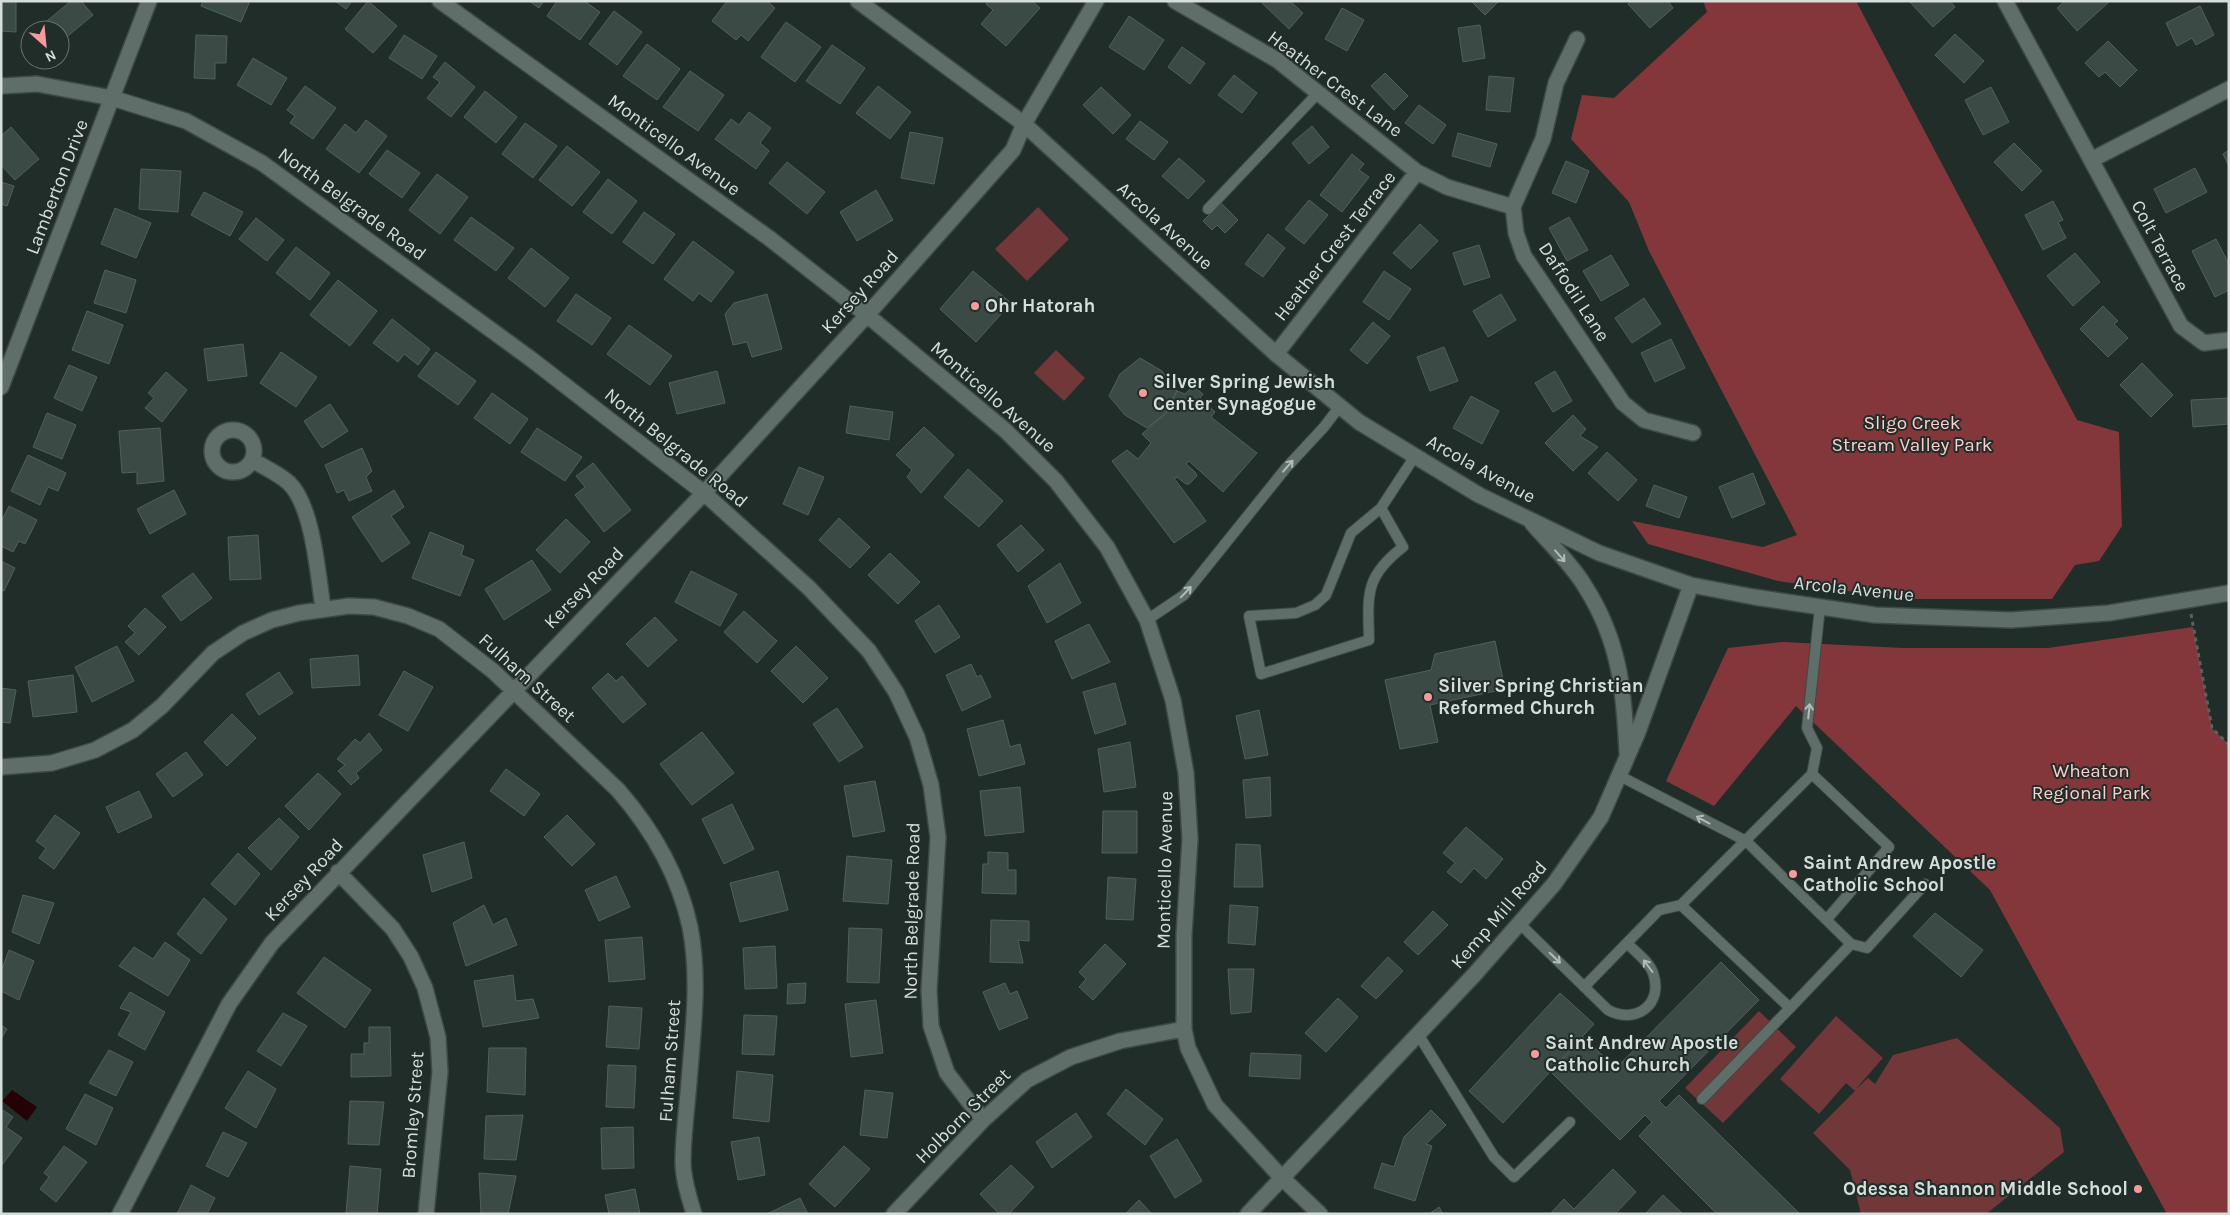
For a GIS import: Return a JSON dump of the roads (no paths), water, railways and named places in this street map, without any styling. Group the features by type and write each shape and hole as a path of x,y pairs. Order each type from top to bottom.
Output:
{"street":[{"name":"Lamberton Drive","path":"1,387 149,1"},
{"name":"Monticello Avenue","path":"440,1 769,238 867,315 1006,431 1056,481 1108,547 1146,620 1173,700 1186,773 1190,839 1184,935 1184,1029 1188,1048 1214,1105 1282,1178 1320,1214"},
{"name":"Arcola Avenue","path":"858,1 1024,124 1276,354 1359,422 1479,495 1599,553 1692,585 1876,615 2011,620 2109,613 2229,593"},
{"name":"Kersey Road","path":"120,1214 228,1004 272,943 338,872 704,493 867,315 1013,150 1024,124 1096,1"},
{"name":"Heather Crest Lane","path":"1175,1 1277,60 1417,172"},
{"name":"Colt Terrace","path":"2005,1 2181,326 2204,343 2229,340"},
{"name":"Daffodil Lane","path":"1577,39 1556,83 1542,138 1513,208 1516,233 1524,256 1623,403 1644,420 1693,433"},
{"name":"North Belgrade Road","path":"1,86 37,84 112,98 186,121 262,163 531,359 704,493 809,588 869,651 896,692 917,737 931,785 938,837 929,990 931,1026 947,1073 983,1120"},
{"path":"2091,160 2229,89"},
{"name":"Heather Crest Terrace","path":"1276,354 1417,172 1447,187 1513,208"},
{"path":"252,460 288,482 302,500 313,543 323,608"},
{"path":"1528,519 1586,587 1609,630 1617,657 1622,686 1627,757"},
{"name":"Kemp Mill Road","path":"1248,1214 1520,924 1554,884 1600,817 1627,757 1692,585"},
{"name":"Fulham Street","path":"1,767 52,763 95,750 133,730 162,706 213,653 242,633 272,620 323,608 374,607 408,616 439,629 493,671 618,790 636,811 668,864 681,896 690,927 694,971 695,1014 683,1163 686,1188 694,1214"},
{"name":"Bromley Street","path":"338,872 393,929 412,957 425,988 438,1036 440,1072 426,1214"},
{"name":"Holborn Street","path":"894,1214 983,1120 1027,1080 1072,1057 1120,1041 1184,1029"}],"lane":[{"path":"1208,209 1318,93"},
{"path":"1146,620 1184,595 1286,468 1324,427 1340,406"},
{"path":"1381,508 1403,547 1385,561 1373,579 1368,598 1369,640 1261,674 1248,616 1296,613 1315,605 1326,595 1351,533 1381,508 1415,456"},
{"path":"1584,987 1659,910 1681,905 1812,774 1817,748 1807,728 1820,607"},
{"path":"1812,774 1888,847 1827,919"},
{"path":"1618,775 1746,841 1852,944 1867,948 1925,884"},
{"path":"1681,905 1790,1008"},
{"path":"1520,924 1608,1010 1616,1014 1632,1014 1646,1008 1654,996 1656,988 1650,967 1627,943"},
{"path":"1702,1099 1852,944"},
{"path":"1418,1034 1494,1157 1514,1177 1570,1122"}],"place":[{"name":"Ohr Hatorah","path":"975,306"},
{"name":"Silver Spring Jewish Center Synagogue","path":"1143,393"},
{"name":"Silver Spring Christian Reformed Church","path":"1428,697"},
{"name":"Saint Andrew Apostle Catholic School","path":"1793,874"},
{"name":"Saint Andrew Apostle Catholic Church","path":"1535,1054"},
{"name":"Odessa Shannon Middle School","path":"2138,1189"}],"park label":[{"name":"Sligo Creek Stream Valley Park","path":"1912,434"},
{"name":"Wheaton Regional Park","path":"2091,782"}]}
